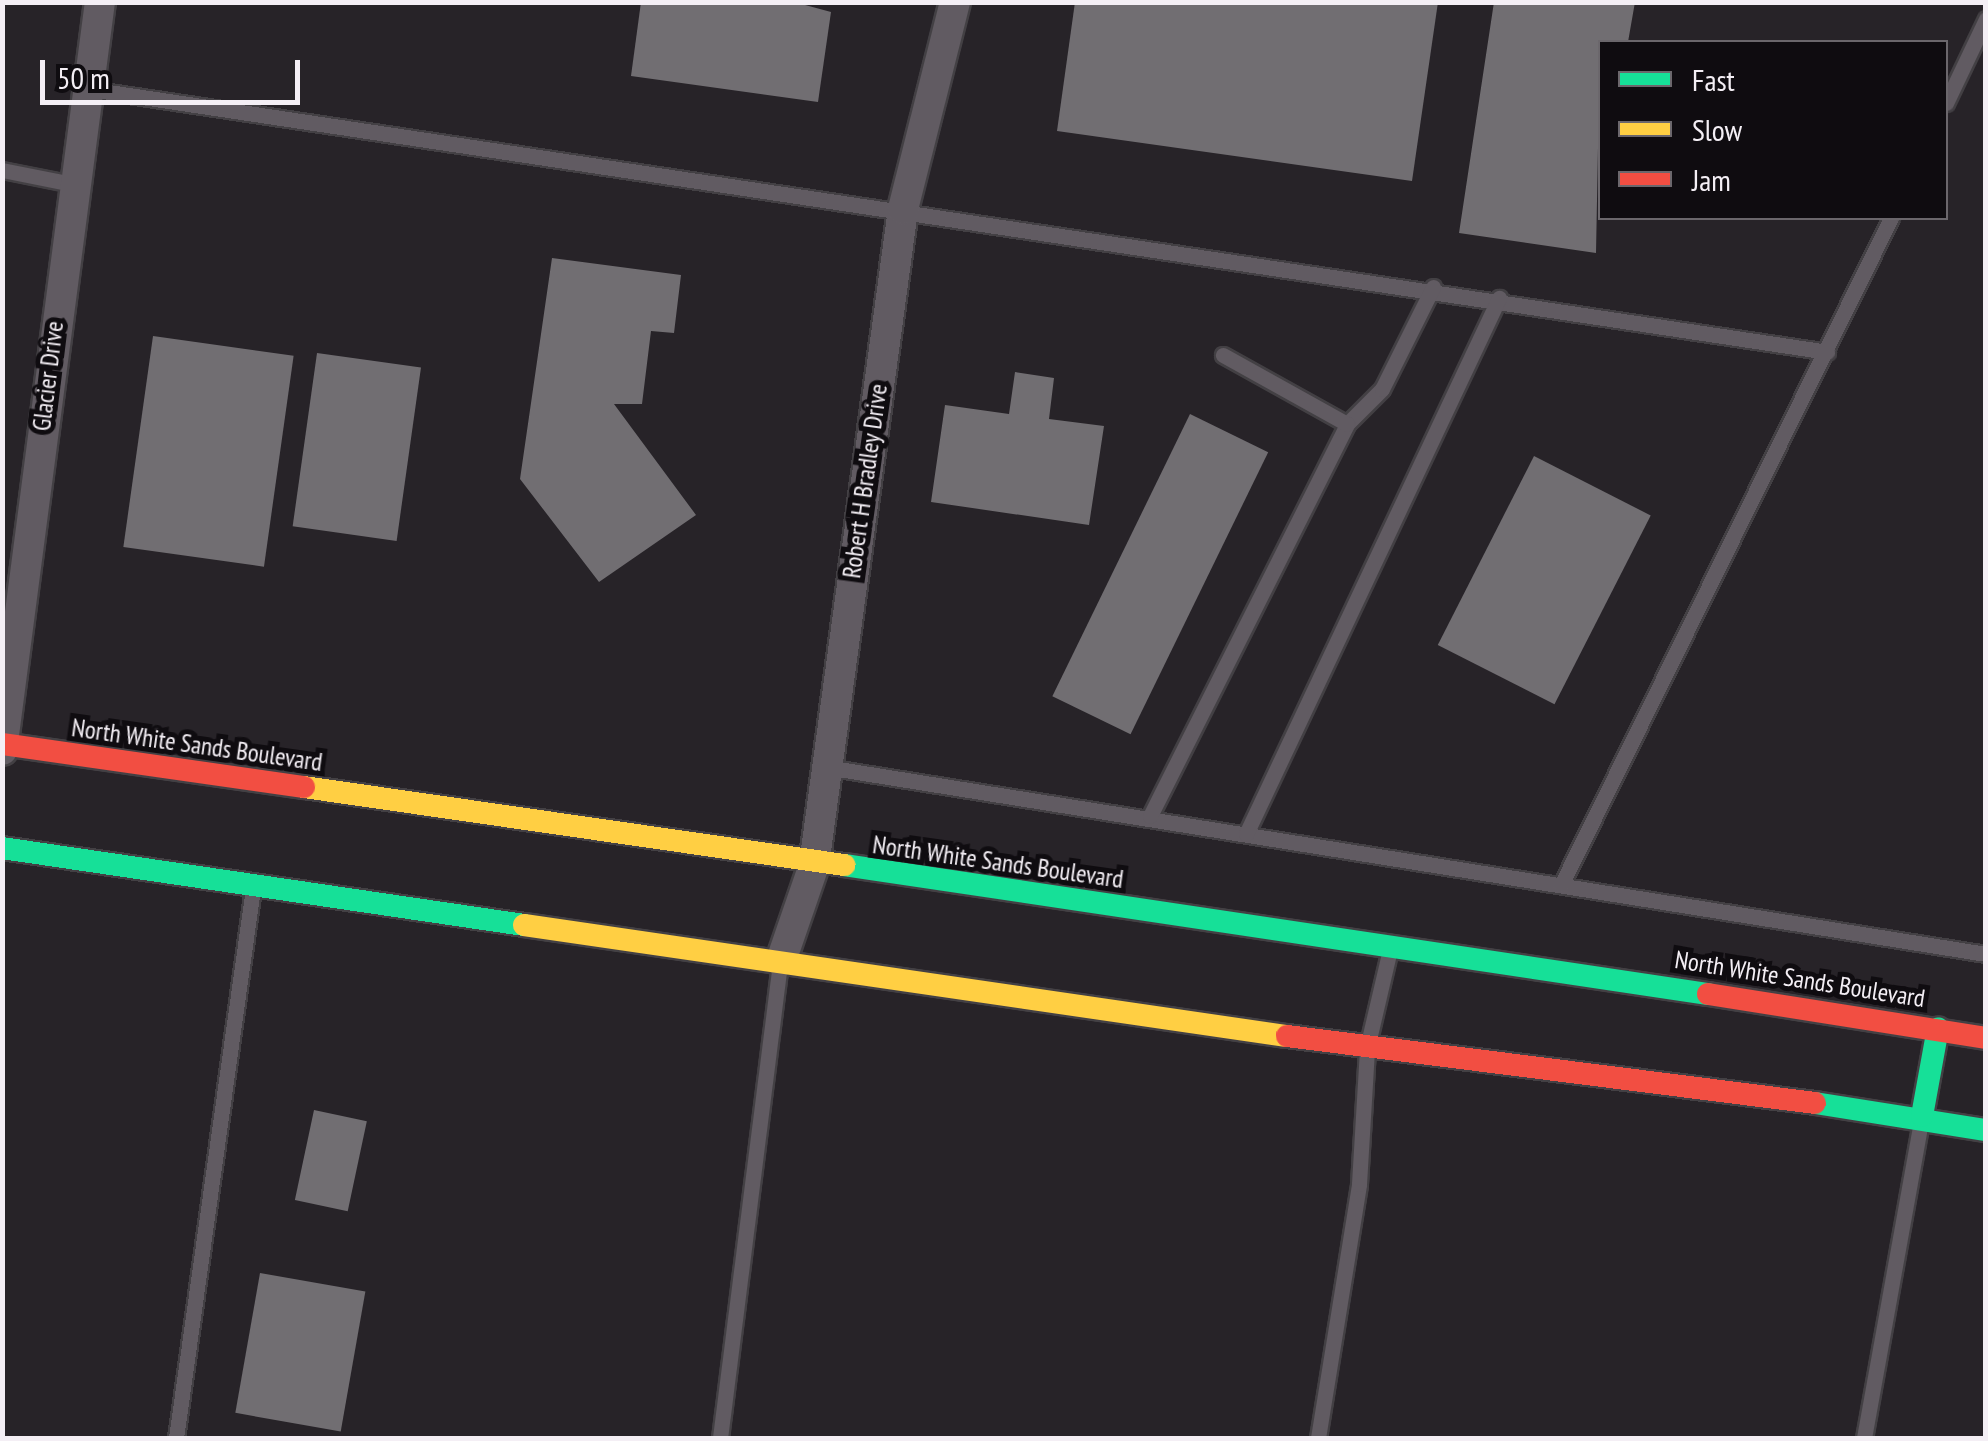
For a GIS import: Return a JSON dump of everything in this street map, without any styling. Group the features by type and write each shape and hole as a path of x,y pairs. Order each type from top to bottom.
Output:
{"main road":[{"name":"North White Sands Boulevard","path":"3,746 814,865 1392,944 1986,1038"},
{"path":"2,848 1366,1048 1922,1116 1986,1130"},
{"path":"1922,1116 1938,1028"}],"street":[{"name":"Glacier Drive","path":"3,746 72,184 100,2"},
{"name":"Robert H Bradley Drive","path":"781,961 814,865 903,208 955,2"}],"lane":[{"path":"1948,99 1986,19"},
{"path":"89,89 1433,287 1827,352"},
{"path":"2,170 72,184"},
{"path":"1561,884 1890,220"},
{"path":"1150,816 1346,424 1382,389 1433,287"},
{"path":"1246,834 1499,298"},
{"path":"1223,355 1346,424"},
{"path":"826,766 1986,954"},
{"path":"176,1438 254,884"},
{"path":"1318,1438 1359,1184 1366,1048 1392,944"},
{"path":"720,1438 781,961"},
{"path":"1864,1438 1922,1116"}],"building":[{"path":"641,2 794,2 831,12 818,102 631,76"},
{"path":"1075,2 1438,2 1412,181 1057,131"},
{"path":"1494,2 1635,2 1628,40 1598,40 1596,253 1459,233"},
{"path":"552,258 681,275 674,333 651,331 642,404 614,404 696,515 599,582 520,479"},
{"path":"153,336 294,356 264,567 123,547"},
{"path":"317,353 421,368 397,541 293,526"},
{"path":"1015,372 1054,378 1049,419 1104,426 1089,525 931,502 945,405 1009,414"},
{"path":"1190,414 1268,452 1131,734 1052,696"},
{"path":"1534,456 1651,515 1554,704 1438,645"},
{"path":"314,1110 367,1121 348,1211 295,1200"},
{"path":"260,1273 365,1292 341,1431 235,1413"}],"traffic: fast":[{"path":"2,848 524,925"},
{"path":"844,865 1708,994"},
{"path":"1922,1116 1938,1028"},
{"path":"1815,1103 1986,1130"}],"traffic: slow":[{"path":"304,787 844,865"},
{"path":"524,925 1287,1036"}],"traffic: jam":[{"path":"2,744 304,787"},
{"path":"1708,994 1986,1038"},
{"path":"1287,1036 1815,1103"}]}
